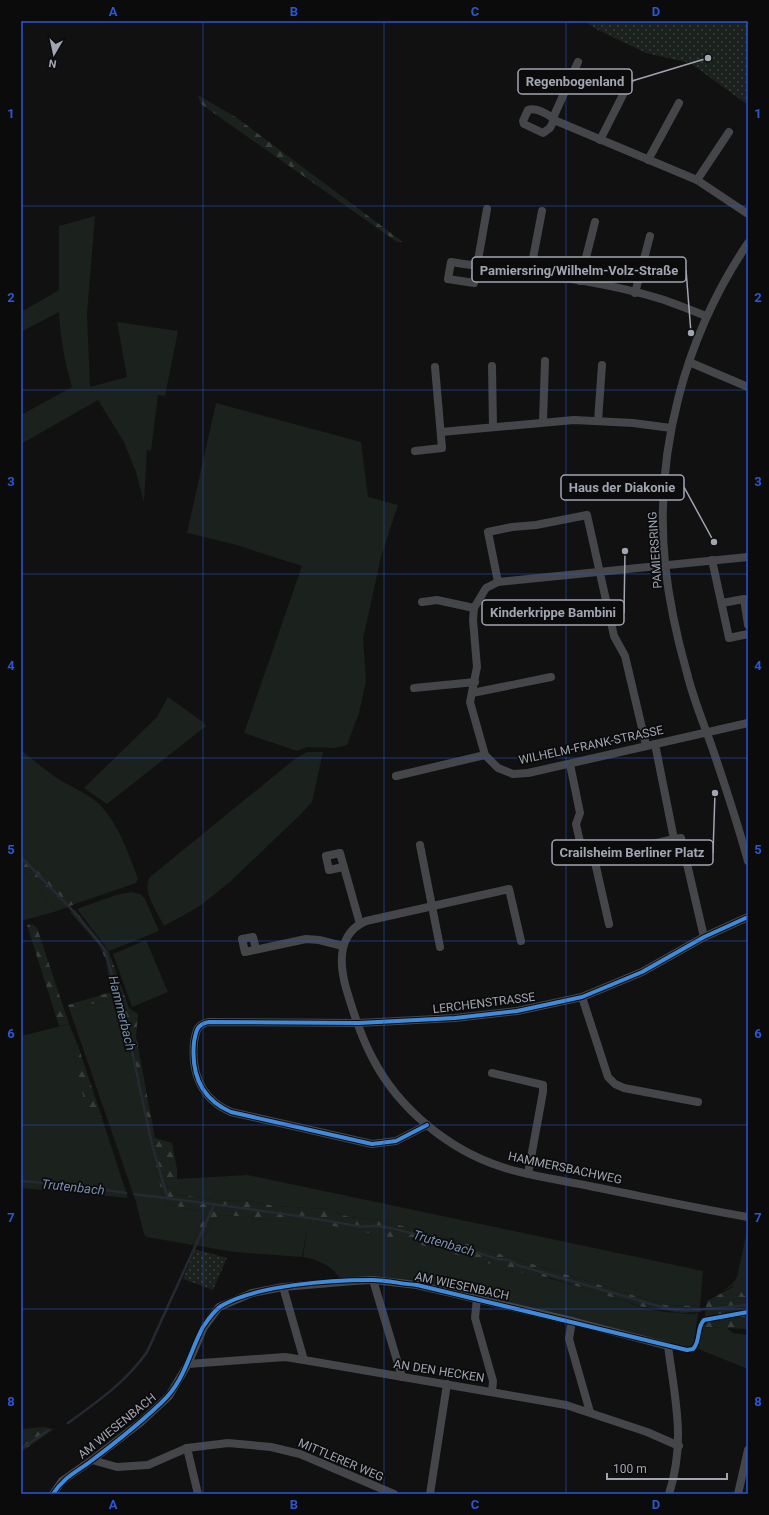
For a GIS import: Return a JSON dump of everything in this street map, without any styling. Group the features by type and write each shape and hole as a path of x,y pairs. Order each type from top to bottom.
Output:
{"street":[{"path":"578,62 551,122 600,140 697,180 748,214"},
{"path":"600,140 630,81"},
{"path":"648,160 679,102"},
{"path":"697,180 729,132"},
{"path":"487,209 478,266 474,276 474,283 448,279 451,262 478,266 530,274 580,281 635,292 661,299 706,316"},
{"path":"530,274 542,211"},
{"path":"580,281 595,222"},
{"path":"635,292 650,236"},
{"name":"PAMIERSRING","path":"748,243 706,316 689,362 671,428 665,472 663,502 665,565 674,621 687,674 734,810 748,861"},
{"path":"543,422 545,361"},
{"path":"689,362 748,387"},
{"path":"598,421 602,365"},
{"path":"492,366 494,427"},
{"path":"415,451 442,448 435,368"},
{"path":"441,432 543,422 598,421 633,423 671,428"},
{"path":"498,582 488,532 512,527 536,525 587,515 614,636 625,656 646,745"},
{"path":"396,776 485,755 470,702 477,667 473,620 474,608 479,597 486,588 498,582 599,573 748,556"},
{"path":"712,560 729,638 748,634"},
{"path":"722,603 744,599 748,625"},
{"path":"422,602 437,600 474,608"},
{"path":"472,693 551,677"},
{"path":"414,688 475,682"},
{"name":"WILHELM-FRANK-STRASSE","path":"485,755 498,768 513,774 570,764 646,745 748,723"},
{"path":"654,744 674,839"},
{"path":"570,764 580,813 576,824 584,860 681,838 704,937"},
{"path":"420,845 440,947"},
{"path":"594,858 609,924"},
{"path":"343,867 352,890 360,924"},
{"path":"256,949 306,939 319,940 343,946 349,935 360,924 509,889 521,941"},
{"name":"LERCHENSTRASSE","path":"427,1125 396,1140 372,1144 240,1114 223,1108 203,1089 194,1071 194,1040 197,1030 203,1023 359,1023 455,1018 517,1011 582,997 642,972 704,937 748,917"},
{"name":"HAMMERSBACHWEG","path":"343,946 341,958 343,976 364,1040 373,1060 400,1098 427,1125 458,1148 480,1159 528,1174 748,1217"},
{"path":"582,997 608,1077 614,1084 624,1088 698,1102"},
{"path":"492,1073 543,1085 528,1174"},
{"path":"373,1280 402,1377"},
{"name":"AM WIESENBACH","path":"53,1494 62,1481 141,1422 169,1396 188,1364 204,1327 219,1307 252,1292 283,1287 373,1280 417,1285 477,1298 668,1346 679,1428 679,1446"},
{"path":"283,1287 304,1360"},
{"path":"477,1298 475,1318 493,1381 492,1392"},
{"path":"572,1321 569,1339 590,1412"},
{"name":"AN DEN HECKEN","path":"188,1364 285,1357 304,1360 566,1405 647,1432 679,1446"},
{"path":"430,1494 447,1384"},
{"name":"MITTLERER WEG","path":"92,1460 117,1467 148,1465 187,1448 228,1443 271,1446 300,1454 394,1494"},
{"path":"669,1494 674,1478 679,1446"},
{"path":"187,1448 198,1494"},
{"path":"738,1494 748,1450"}],"green space":[{"path":"585,21 748,21 748,105 690,63 646,53 596,29"},
{"path":"198,95 237,118 403,242 397,242 201,104"},
{"path":"95,216 87,314 90,387 127,377 117,322 178,331 165,396 158,395 151,451 147,450 144,502 136,472 124,442 98,400 21,444 21,415 72,387 63,350 59,312 21,332 21,312 59,290 59,226"},
{"path":"216,403 361,442 368,497 398,505 381,557 363,639 366,681 359,713 347,745 335,748 307,747 297,751 244,733 302,566 233,544 187,533"},
{"path":"168,697 203,722 206,726 107,804 84,788 157,717"},
{"path":"21,750 55,777 93,799 101,806 115,825 125,846 138,879 136,883 75,904 21,852"},
{"path":"307,752 323,752 312,802 231,881 200,906 164,926 151,902 149,895 148,882 150,877 296,758"},
{"path":"21,852 75,904 57,911 21,868"},
{"path":"21,868 57,911 21,921"},
{"path":"131,892 140,894 145,899 159,931 109,951 77,909 116,895"},
{"path":"75,910 109,952 129,1008 138,1014 136,1036 155,1138 172,1143 177,1169 177,1194 218,1201 245,1200 275,1206 327,1209 349,1217 381,1220 458,1241 665,1305 700,1306 701,1312 681,1313 643,1307 551,1278 524,1273 399,1239 308,1221 270,1221 229,1215 218,1216 212,1222 199,1246 192,1245 204,1212 165,1204 129,1049 112,998 70,1011 68,1005 111,992 106,960 99,945 70,912"},
{"path":"32,924 37,928 69,1024 59,1026 27,925"},
{"path":"146,940 168,992 132,1007 113,954"},
{"path":"112,998 129,1049 165,1204 204,1212 192,1245 147,1237 144,1234 136,1202 70,1011"},
{"path":"69,1024 77,1043 73,1050 82,1091 98,1119 102,1118 128,1198 21,1188 21,1036"},
{"path":"77,1043 102,1118 98,1119 92,1114 84,1098 73,1050"},
{"path":"248,1175 703,1271 700,1306 665,1305 458,1241 381,1220 349,1217 327,1209 275,1206 245,1200 218,1201 177,1194 176,1179"},
{"path":"229,1215 270,1221 308,1221 401,1236 597,1292 644,1308 665,1312 690,1314 698,1313 694,1344 688,1348 417,1284 340,1279 333,1270 324,1264 314,1259 303,1257 307,1228 302,1257 234,1252 199,1246 212,1222 218,1216"},
{"path":"748,1226 748,1296 744,1296 733,1286 721,1292 732,1284 737,1277"},
{"path":"195,1249 227,1258 213,1290 183,1279"},
{"path":"737,1285 744,1296 748,1296 748,1329 702,1327 707,1301"},
{"path":"702,1327 727,1328 733,1333 748,1335 748,1369 698,1349"},
{"path":"43,1427 21,1445 21,1429"},
{"path":"43,1427 54,1429 21,1452 21,1445"}],"waterway":[{"name":"Hammerbach","path":"21,857 74,912 105,950 131,1047 152,1145 168,1199"},
{"name":"Trutenbach","path":"21,1181 72,1185 126,1193"},
{"name":"Trutenbach","path":"134,1194 273,1212 359,1227 385,1227 443,1242 498,1259 509,1260 517,1265 665,1308 686,1311 748,1305"},
{"path":"68,1423 120,1382 130,1373 147,1352 214,1205"},
{"path":"21,1449 49,1430"}],"cycle path":[{"path":"427,1125 396,1141 372,1144 231,1112 212,1100 200,1084 196,1074 193,1053 196,1031 202,1024 209,1022 359,1023 455,1018 517,1011 582,997 642,972 704,937 748,917"},
{"path":"53,1494 66,1479 127,1433 153,1411 169,1394 176,1386 203,1327 216,1310 236,1299 254,1293 294,1285 355,1280 378,1280 417,1285 687,1350 693,1349 695,1346 700,1327 704,1320 748,1312"}],"place":[{"name":"Regenbogenland","path":"708,58"},
{"name":"Pamiersring/Wilhelm-Volz-Straße","path":"691,333"},
{"name":"Haus der Diakonie","path":"714,542"},
{"name":"Kinderkrippe Bambini","path":"625,551"},
{"name":"Crailsheim Berliner Platz","path":"715,793"}]}
